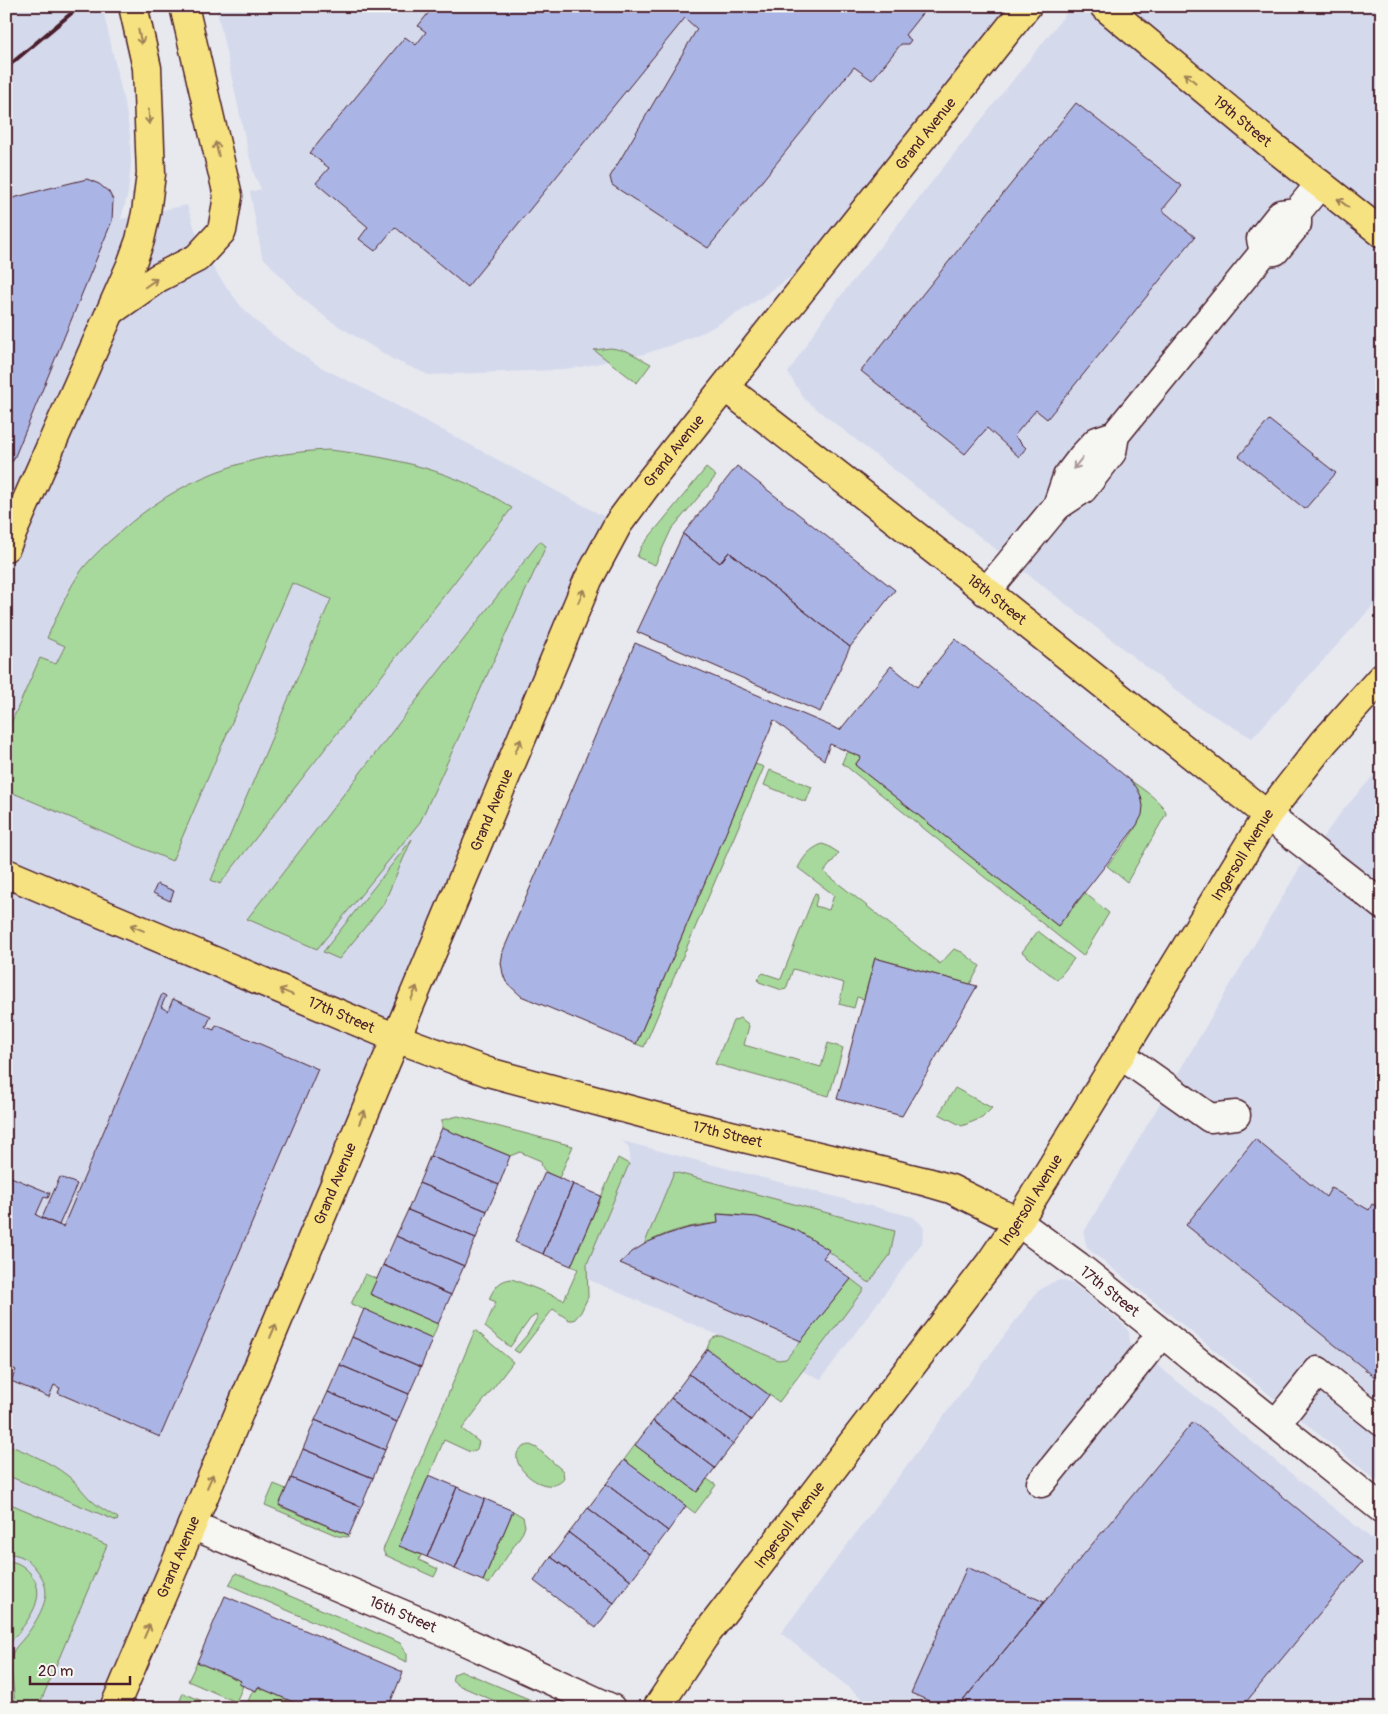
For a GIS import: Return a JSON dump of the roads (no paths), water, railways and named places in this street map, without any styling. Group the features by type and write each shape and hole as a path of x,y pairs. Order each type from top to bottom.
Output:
{"main road":[{"path":"6,547 111,311 140,240 151,174 147,68 133,6"},
{"path":"111,311 158,278 197,258 222,232 228,196 184,6"},
{"name":"Grand Avenue","path":"114,1708 588,580 618,524 646,486 1027,6"},
{"name":"19th Street","path":"1104,6 1382,233"},
{"name":"18th Street","path":"725,387 1267,815"},
{"name":"Ingersoll Avenue","path":"657,1708 704,1637 990,1263 1018,1222 1267,815 1324,742 1382,677"},
{"name":"17th Street","path":"6,873 396,1038 488,1072 560,1093 927,1182 951,1190 1018,1222"}],"street":[{"path":"986,592 1057,506 1067,477 1084,456 1097,441 1115,435 1264,252 1261,239 1275,221 1281,214 1297,212 1320,184"},
{"path":"1267,815 1382,905"},
{"path":"1121,1055 1210,1118 1236,1114"},
{"name":"17th Street","path":"1018,1222 1078,1266 1382,1510"},
{"path":"1041,1483 1162,1333"},
{"path":"1276,1424 1318,1371 1382,1422"},
{"name":"16th Street","path":"192,1525 446,1633 611,1708"}],"railway":[{"path":"6,68 80,6"}]}
